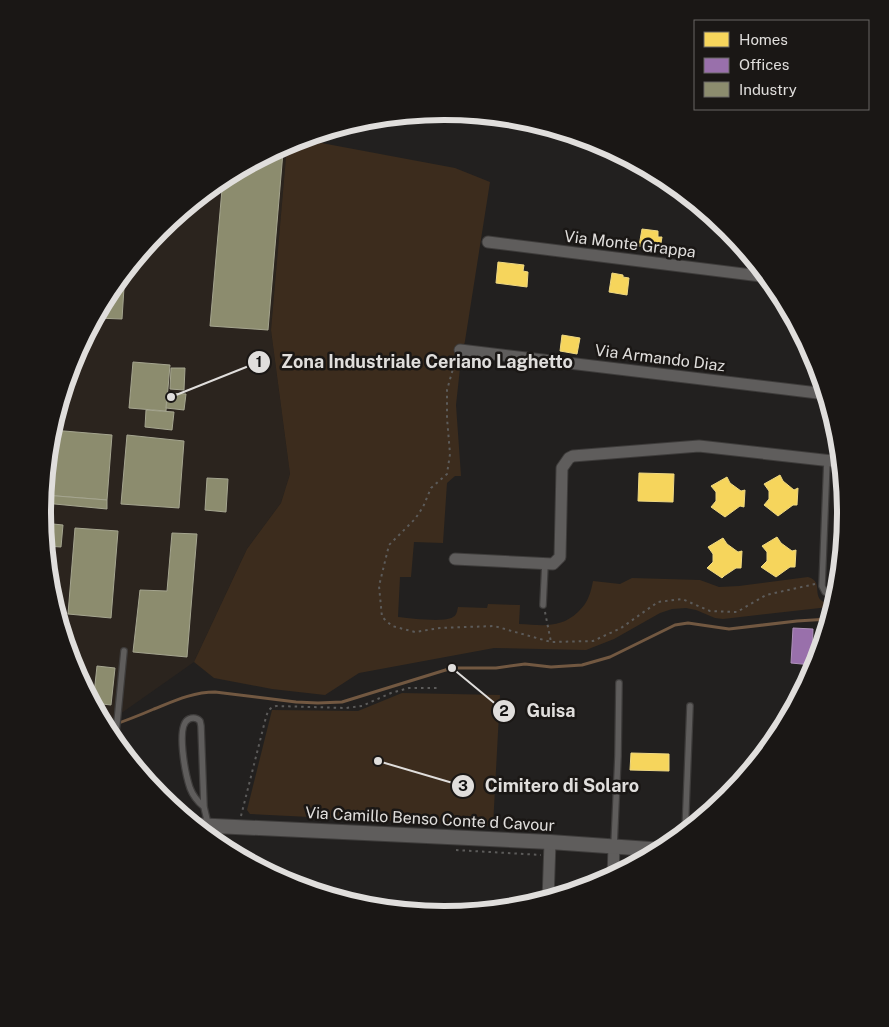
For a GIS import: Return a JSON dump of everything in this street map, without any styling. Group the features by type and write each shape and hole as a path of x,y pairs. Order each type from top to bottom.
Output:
{"street":[{"name":"Via Monte Grappa","path":"488,242 757,276"},
{"name":"Via Armando Diaz","path":"460,350 819,393"},
{"path":"455,559 553,564 560,557 562,468 569,458 573,456 698,446 834,461"},
{"name":"Via Camillo Benso Conte d Cavour","path":"209,826 550,842 649,849"},
{"path":"548,892 550,842"},
{"path":"613,868 614,846"}],"lane":[{"path":"827,461 822,586 825,592 829,594"},
{"path":"543,605 546,564"},
{"path":"116,729 124,651"},
{"path":"614,846 619,683"},
{"path":"685,824 690,706"},
{"path":"204,807 190,790 184,765 182,744 184,724 186,720 192,718 197,718 201,726 204,807 209,826"}],"path":[{"path":"543,605 550,642"},
{"path":"238,828 268,710 276,706 346,708 362,706 391,693 409,688 438,688"}],"shaded area":[{"path":"316,142 455,168 490,182 461,359 456,405 461,476 455,476 447,483 443,543 414,542 411,577 400,577 398,617 443,620 454,616 457,613 458,607 487,608 488,604 520,605 519,624 557,624 578,612 587,600 593,581 620,584 632,578 700,580 719,587 808,577 816,583 819,598 827,603 826,607 723,619 686,608 672,609 660,613 614,639 586,650 494,648 359,673 325,695 272,689 214,678 194,662 247,549 281,503 290,474 271,330 287,153"},
{"path":"287,153 271,330 290,474 281,503 247,549 194,662 113,719 110,719 104,710 81,664 65,615 55,565 51,514 52,488 59,437 72,387 81,363 104,317 133,274 166,235 226,187 248,173"},
{"path":"402,693 500,695 493,826 250,814 247,810 272,710 358,711"}],"building: Homes":[{"path":"642,229 658,231 658,237 662,237 660,249 639,246"},
{"path":"498,262 524,265 523,271 528,272 527,287 496,283"},
{"path":"612,273 629,278 627,295 609,292"},
{"path":"562,335 580,338 577,354 560,351"},
{"path":"639,473 674,474 673,502 638,501"},
{"path":"780,475 783,481 794,490 798,488 797,505 793,505 778,516 764,505 769,499 769,491 764,484"},
{"path":"727,477 730,483 741,491 745,490 744,507 740,506 725,517 711,507 716,501 716,492 711,486"},
{"path":"777,537 781,543 792,551 796,550 795,567 790,567 776,577 761,567 767,561 767,552 762,546"},
{"path":"723,538 727,544 738,552 742,551 741,568 736,568 722,578 707,568 713,562 713,554 708,547"},
{"path":"631,753 669,754 669,771 630,770"}],"building: Offices":[{"path":"793,628 813,629 812,652 808,665 791,663"}],"building: Industry":[{"path":"283,155 268,330 210,326 222,190 248,173"},
{"path":"124,286 122,319 103,318"},
{"path":"133,362 170,365 166,411 129,408"},
{"path":"171,368 185,368 184,390 170,389"},
{"path":"167,393 186,394 184,410 166,408"},
{"path":"146,410 174,412 172,430 145,427"},
{"path":"61,431 112,435 107,500 52,496"},
{"path":"127,435 184,441 179,508 121,504"},
{"path":"207,478 228,479 226,512 205,510"},
{"path":"52,496 107,500 107,509 51,504"},
{"path":"51,524 63,525 61,547 53,546"},
{"path":"75,528 118,531 111,618 68,614"},
{"path":"172,533 197,534 187,657 133,652 140,590 167,591"},
{"path":"97,666 115,668 111,705 101,704 94,691"}],"waterway":[{"path":"114,725 191,695 215,692 296,702 342,702 452,668 496,668 525,664 551,667 582,665 610,657 675,625 688,623 729,629 823,619"}],"place":[{"name":"Zona Industriale Ceriano Laghetto","path":"171,397"},
{"name":"Guisa","path":"452,668"},
{"name":"Cimitero di Solaro","path":"378,761"}]}
